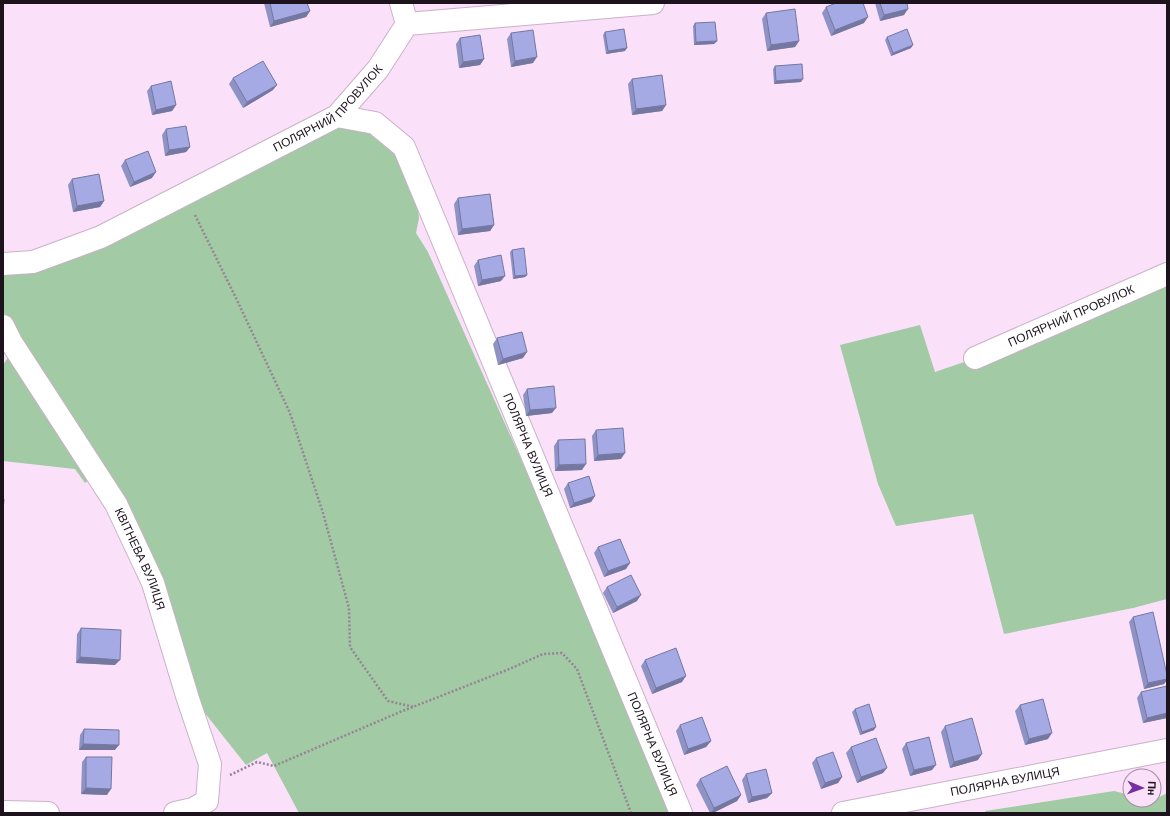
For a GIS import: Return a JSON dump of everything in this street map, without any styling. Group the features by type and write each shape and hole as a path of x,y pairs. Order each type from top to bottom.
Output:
{"street":[{"path":"401,3 407,24 653,3"},
{"name":"ПОЛЯРНИЙ ПРОВУЛОК","path":"3,264 33,262 101,237 337,116 378,69 407,24"},
{"name":"ПОЛЯРНА ВУЛИЦЯ","path":"337,116 375,123 404,147 681,813"},
{"name":"ПОЛЯРНИЙ ПРОВУЛОК","path":"975,358 1167,274"},
{"name":"КВІТНЕВА ВУЛИЦЯ","path":"6,341 116,504 153,583 188,699 210,764 207,801 187,812"},
{"name":"ПОЛЯРНА ВУЛИЦЯ","path":"843,813 1167,750"},
{"path":"3,812 48,813"}],"path":[{"path":"195,215 290,413 323,513 349,608 350,647 388,702 414,707"},
{"path":"226,777 257,762 274,766 543,654 562,653 577,669 631,813"}],"green space":[{"path":"340,119 371,126 403,153 416,189 419,218 416,233 428,252 629,700 675,813 299,813 267,753 246,765 204,712 189,674 161,590 3,311 3,269"},
{"path":"1167,283 1167,599 1133,608 1004,634 973,514 896,526 878,484 840,345 920,325 935,372 1083,321"},
{"path":"9,356 92,477 85,483 75,469 3,461 3,365"},
{"path":"1114,791 1122,793 1122,808 1162,808 1162,796 1167,793 1167,813 986,813 985,811"}],"building":[{"path":"270,3 307,3 310,11 274,21"},
{"path":"836,3 863,3 868,17 835,30 826,7"},
{"path":"880,3 907,3 908,9 884,15"},
{"path":"795,9 799,41 771,45 766,13"},
{"path":"715,22 717,41 696,42 695,23"},
{"path":"624,29 627,48 608,51 605,32"},
{"path":"907,29 913,45 893,53 887,37"},
{"path":"533,30 537,57 515,61 511,33"},
{"path":"480,35 484,59 463,62 460,38"},
{"path":"263,61 277,85 247,102 233,78"},
{"path":"802,64 803,79 776,81 775,66"},
{"path":"662,75 666,105 636,109 632,79"},
{"path":"171,81 176,105 156,110 151,86"},
{"path":"186,126 190,147 169,150 166,129"},
{"path":"148,151 156,172 134,182 125,160"},
{"path":"99,174 104,201 77,206 72,179"},
{"path":"490,194 494,225 462,229 458,198"},
{"path":"524,248 527,275 515,276 512,250"},
{"path":"501,255 505,276 482,280 478,260"},
{"path":"522,332 527,352 503,359 497,338"},
{"path":"554,386 556,408 530,410 527,389"},
{"path":"623,428 625,453 598,455 596,430"},
{"path":"585,439 586,464 559,465 558,440"},
{"path":"589,476 595,496 574,503 568,483"},
{"path":"620,539 630,563 608,571 598,547"},
{"path":"631,575 641,595 617,607 607,587"},
{"path":"1153,612 1167,679 1148,683 1133,617"},
{"path":"81,628 121,630 120,660 80,657"},
{"path":"676,648 686,676 656,688 645,660"},
{"path":"1167,686 1167,713 1147,718 1141,692"},
{"path":"1043,699 1052,733 1029,739 1020,705"},
{"path":"869,704 876,727 862,732 855,709"},
{"path":"702,717 711,741 688,749 680,725"},
{"path":"972,718 982,754 954,762 945,726"},
{"path":"84,729 119,730 119,745 83,744"},
{"path":"929,737 936,765 914,770 906,743"},
{"path":"876,738 887,768 861,777 851,747"},
{"path":"833,752 842,777 825,783 816,758"},
{"path":"86,757 112,757 111,789 86,788"},
{"path":"727,766 741,795 714,808 700,779"},
{"path":"766,769 772,793 752,797 746,774"}]}
